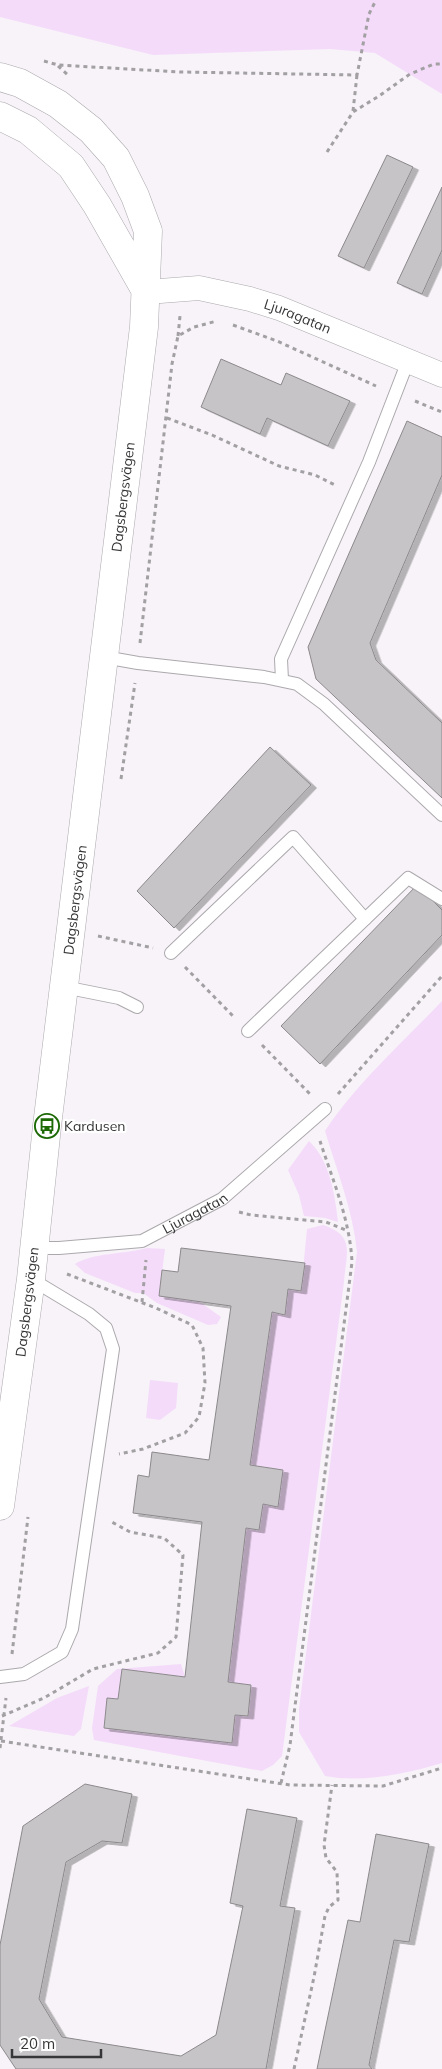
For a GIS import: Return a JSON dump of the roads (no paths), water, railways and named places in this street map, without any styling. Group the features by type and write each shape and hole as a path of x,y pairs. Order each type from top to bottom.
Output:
{"street":[{"name":"Dagsbergsvägen","path":"0,77 20,83 58,104 91,130 116,158 136,196 148,231 147,292 47,1126 31,1279 5,1424 0,1506"},
{"path":"0,116 28,130 71,166 97,205 147,292"},
{"name":"Ljuragatan","path":"147,292 199,288 250,299 279,308 442,375"}],"lane":[{"path":"282,680 281,659 355,494 408,361"},
{"path":"104,657 138,663 264,677 297,684 324,704 442,815"},
{"path":"171,952 294,837 365,919"},
{"path":"248,1030 408,878 442,899"},
{"path":"64,987 119,998 137,1007"},
{"name":"Ljuragatan","path":"34,1248 78,1247 142,1241 222,1199 325,1109"},
{"path":"0,1677 24,1674 62,1652 72,1629 113,1348 106,1328 89,1314 31,1279"}],"place":[{"name":"Kardusen","path":"47,1126"}]}
